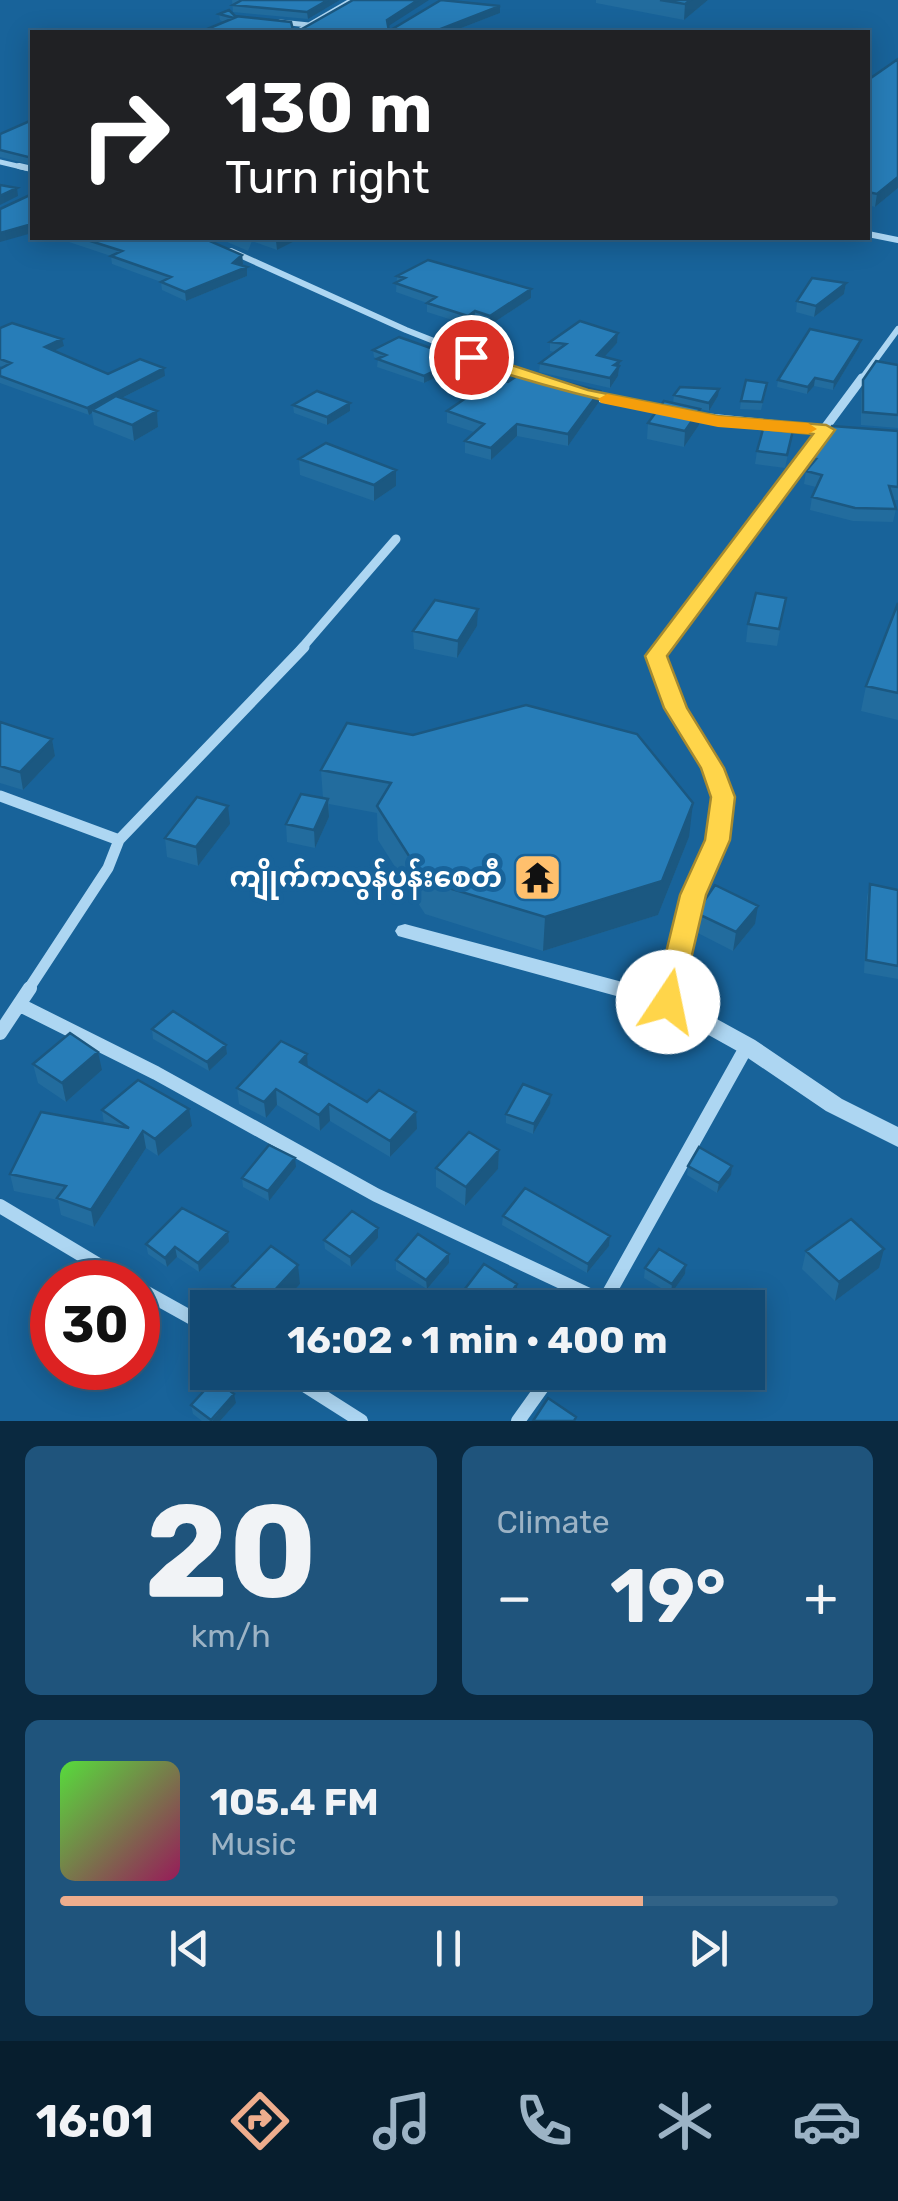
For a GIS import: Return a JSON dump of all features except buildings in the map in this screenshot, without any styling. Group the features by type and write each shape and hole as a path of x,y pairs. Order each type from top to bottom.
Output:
{"street":[{"path":"300,30 352,0"},
{"path":"272,21 309,25"},
{"path":"0,162 30,169"},
{"path":"870,234 898,240"},
{"path":"219,245 406,330 536,380"},
{"path":"668,1002 693,895 717,840 723,797 712,768 676,708 656,656 898,329"},
{"path":"568,390 718,421 844,432"},
{"path":"0,1032 108,868 119,840 324,626 396,539"},
{"path":"0,796 119,840"},
{"path":"405,930 668,1002 747,1046 834,1105 898,1138"},
{"path":"20,1005 94,1038 380,1197 538,1267 577,1290"},
{"path":"610,1290 747,1046"},
{"path":"0,1206 90,1260"},
{"path":"160,1300 190,1317"},
{"path":"312,1390 361,1421"},
{"path":"518,1421 540,1390"}],"slow traffic":[{"path":"607,399 718,421 808,429"}],"place":[{"name":"ကျိုက်ကလွန်ပွန်းစေတီ","path":"537,877"}],"route":[{"path":"471,357 504,371 584,394 718,421 826,430 656,656 676,708 712,768 723,797 717,840 693,895 668,1002"}]}
